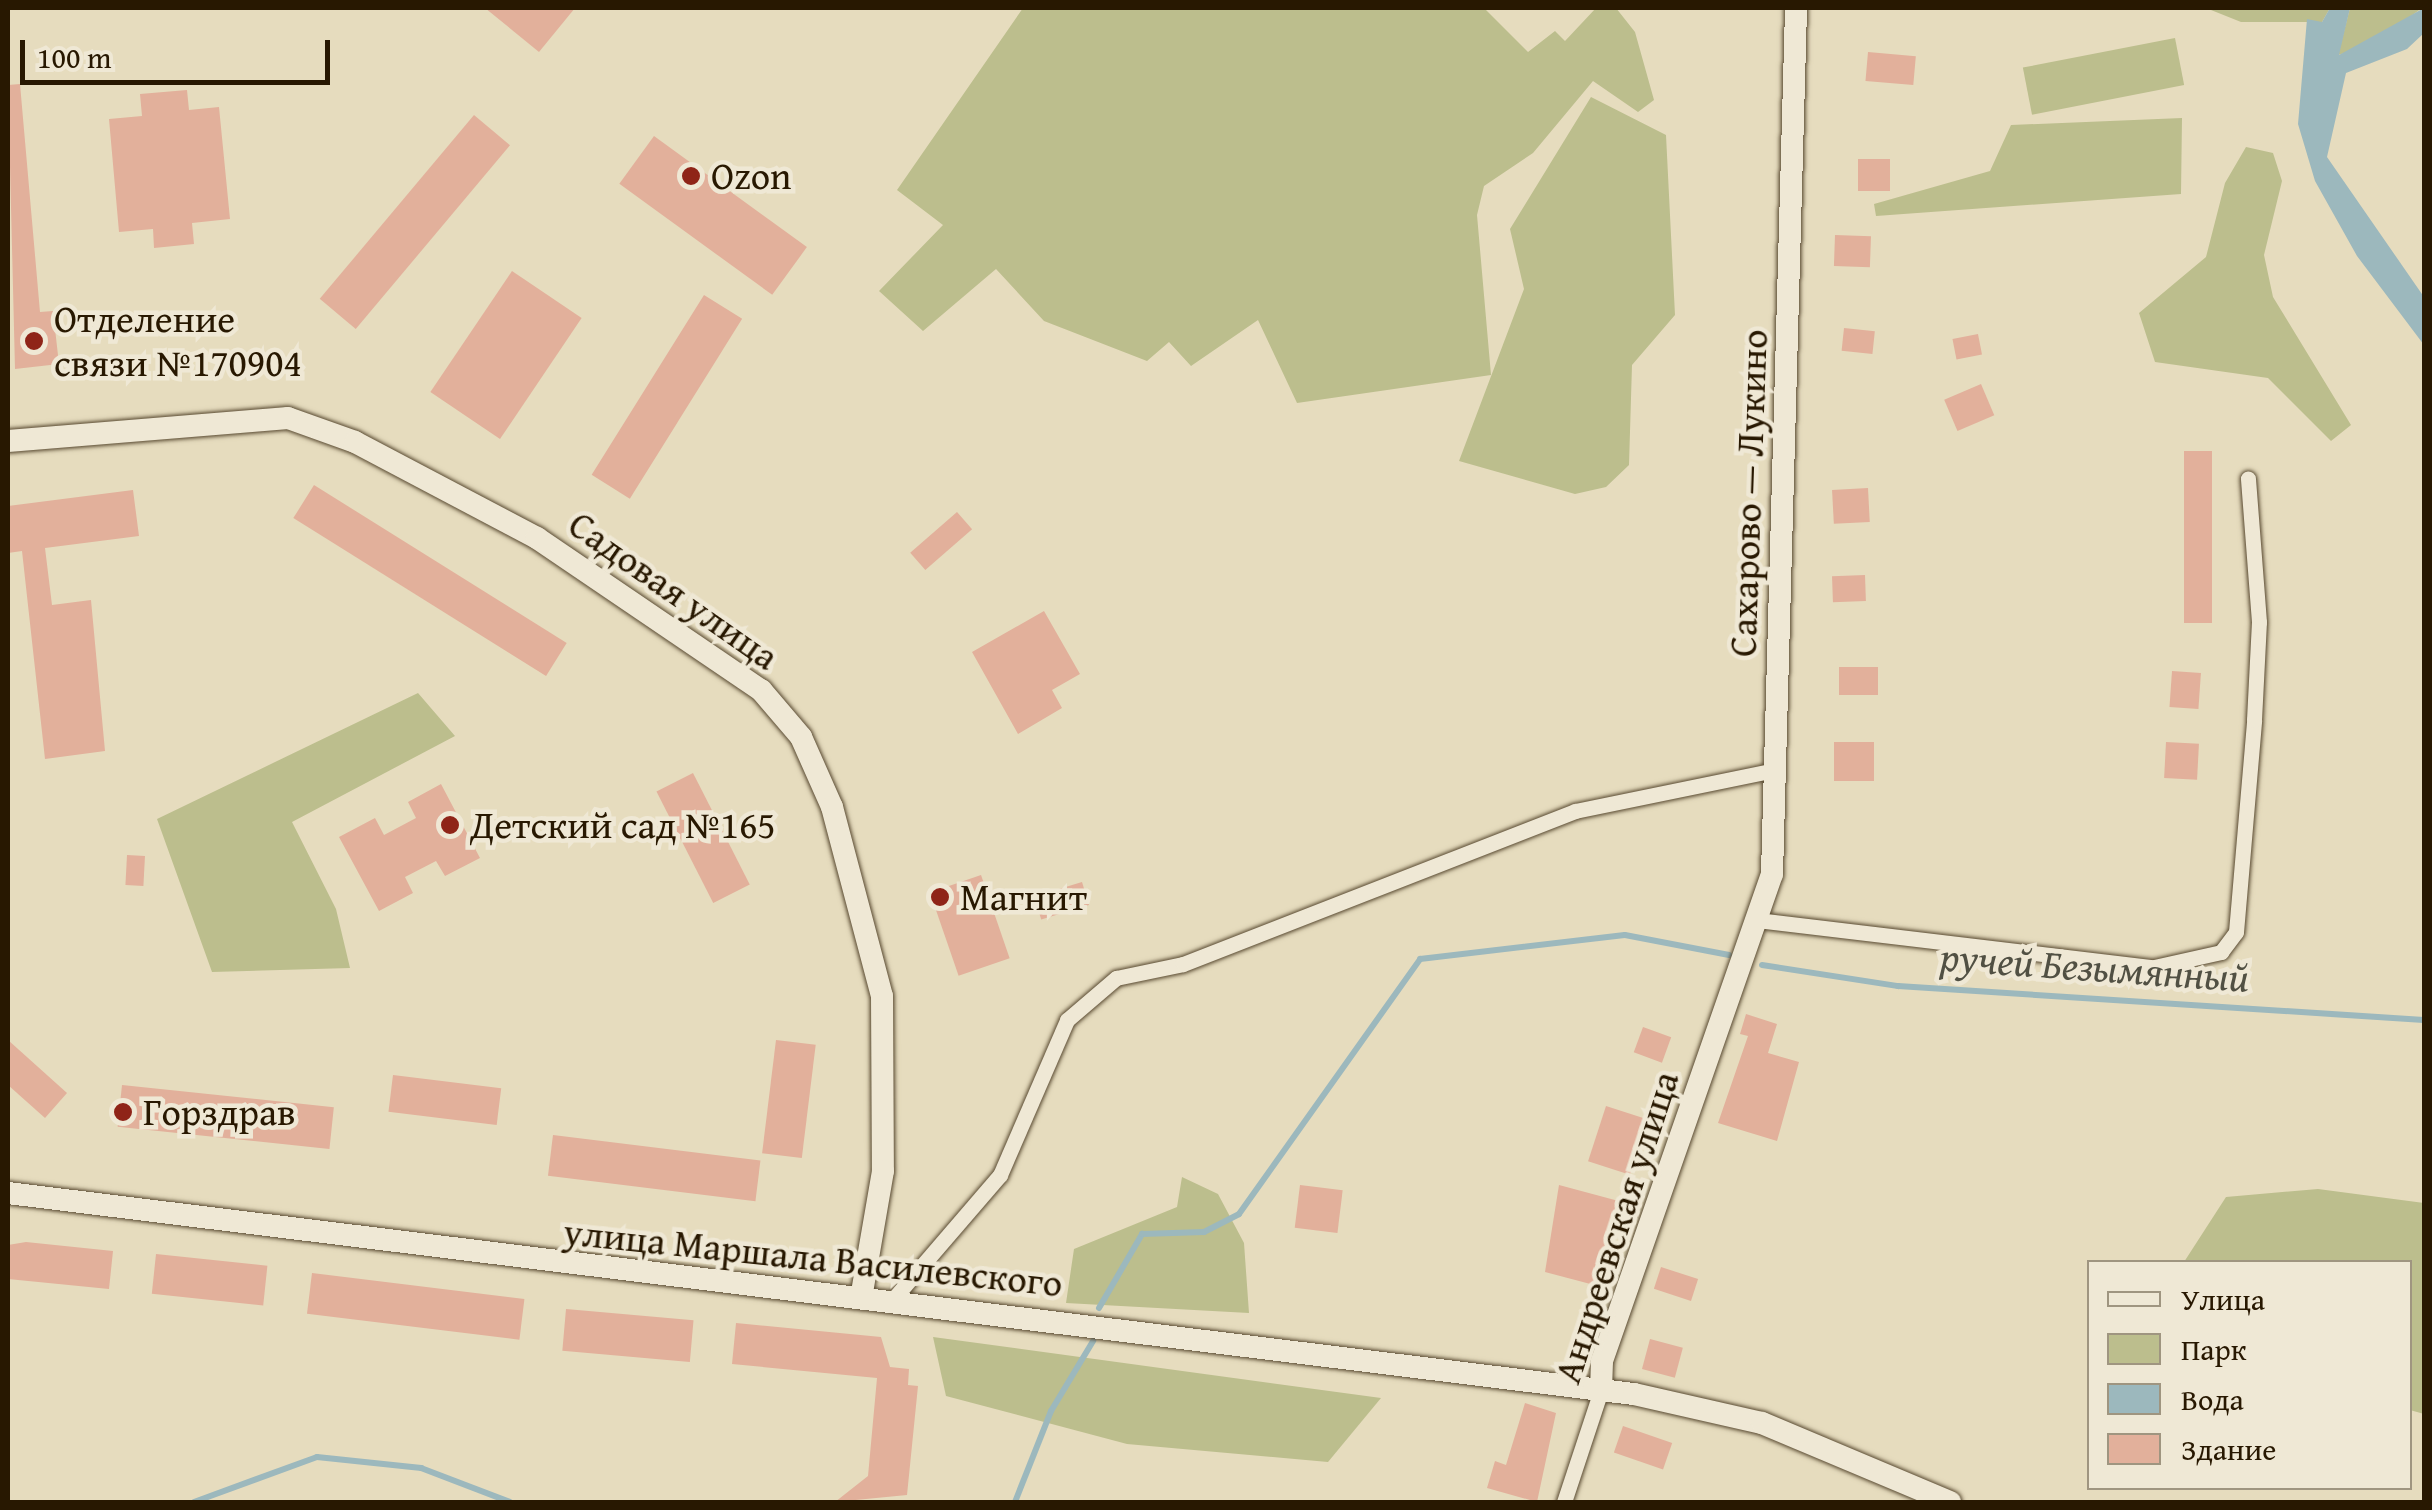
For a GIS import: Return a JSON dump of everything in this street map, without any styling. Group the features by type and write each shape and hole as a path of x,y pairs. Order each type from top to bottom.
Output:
{"street":[{"name":"Сахарово — Лукино","path":"1736,973 1772,874 1796,8"},
{"name":"Садовая улица","path":"8,440 288,418 355,442 536,538 761,690 800,737 827,794 882,996 882,1171 862,1292"},
{"path":"1757,920 2154,967 2221,952 2236,932 2254,720 2259,622 2248,478"},
{"path":"895,1297 1000,1176 1068,1020 1116,978 1182,964 1576,811 1775,770"},
{"name":"Андреевская улица","path":"1564,1502 1600,1390 1602,1361 1736,973"},
{"name":"улица Маршала Василевского","path":"11,1190 713,1285 862,1292 1600,1390 1762,1423 1950,1502"}],"green space":[{"path":"1023,8 1484,8 1528,52 1555,31 1565,41 1596,8 1616,8 1635,32 1654,100 1638,112 1593,81 1533,153 1484,186 1477,215 1491,375 1297,403 1258,320 1191,366 1169,342 1147,361 1044,321 996,269 923,331 879,291 943,225 897,190"},
{"path":"2206,8 2330,8 2322,22 2241,22"},
{"path":"2350,8 2422,8 2371,45 2338,55"},
{"path":"2175,38 2184,85 2032,115 2023,68"},
{"path":"1591,97 1666,135 1675,315 1632,365 1629,465 1606,487 1575,494 1459,461 1524,289 1510,229"},
{"path":"2182,118 2181,194 1876,216 1874,204 1990,171 2011,125"},
{"path":"2246,147 2273,153 2282,181 2264,255 2273,297 2351,425 2331,441 2268,378 2155,362 2139,313 2206,257 2225,183"},
{"path":"418,693 455,736 292,822 336,909 350,968 212,972 157,819"},
{"path":"1182,1177 1218,1194 1244,1243 1249,1313 1066,1303 1074,1249 1177,1207"},
{"path":"2318,1189 2424,1203 2424,1414 2412,1411 2412,1260 2185,1260 2226,1197"},
{"path":"933,1337 1381,1398 1328,1462 1127,1444 946,1396"}],"water":[{"path":"2330,8 2350,8 2339,55 2424,8 2424,33 2407,49 2346,73 2327,157 2424,297 2424,345 2357,256 2315,181 2298,124 2307,19 2322,22"}],"building":[{"path":"485,8 575,8 539,52"},
{"path":"1868,52 1916,56 1913,85 1865,81"},
{"path":"20,84 40,312 53,311 59,364 15,369 8,85"},
{"path":"187,90 189,110 219,107 230,219 192,223 194,244 154,248 153,229 119,232 109,119 142,116 140,94"},
{"path":"474,115 510,145 356,329 320,299"},
{"path":"654,136 807,247 772,295 619,184"},
{"path":"1858,159 1890,159 1890,191 1858,191"},
{"path":"1835,235 1871,236 1870,267 1834,266"},
{"path":"512,271 582,318 500,439 430,392"},
{"path":"704,295 742,319 630,499 592,475"},
{"path":"1844,328 1875,331 1872,354 1842,351"},
{"path":"1978,334 1982,355 1956,360 1952,339"},
{"path":"1981,384 1994,415 1957,431 1944,400"},
{"path":"2184,451 2212,451 2212,623 2184,623"},
{"path":"314,485 567,643 546,676 293,518"},
{"path":"1868,488 1870,522 1834,524 1832,490"},
{"path":"133,490 139,536 45,548 52,605 91,600 105,751 45,759 22,551 8,553 8,506"},
{"path":"957,512 972,529 925,570 910,553"},
{"path":"1865,575 1866,601 1833,602 1832,576"},
{"path":"1044,611 1080,674 1052,690 1062,708 1018,734 972,652"},
{"path":"1839,667 1878,667 1878,695 1839,695"},
{"path":"2172,671 2201,673 2198,709 2169,707"},
{"path":"1834,742 1874,742 1874,781 1834,781"},
{"path":"2166,742 2199,744 2197,780 2164,778"},
{"path":"693,773 750,884 713,903 656,792"},
{"path":"441,784 480,858 445,876 436,861 405,877 413,893 379,911 339,837 375,818 384,835 416,818 408,802"},
{"path":"127,855 145,856 143,886 125,885"},
{"path":"981,875 1010,958 959,976 930,893"},
{"path":"1082,882 1089,905 1041,920 1034,897"},
{"path":"1746,1014 1777,1024 1768,1053 1799,1062 1777,1141 1718,1123 1748,1036 1740,1034"},
{"path":"1643,1027 1671,1037 1662,1063 1634,1052"},
{"path":"8,1040 67,1093 45,1118 8,1085"},
{"path":"776,1040 816,1045 802,1158 762,1153"},
{"path":"393,1075 501,1088 497,1125 388,1112"},
{"path":"122,1085 334,1107 329,1149 118,1127"},
{"path":"1606,1106 1648,1120 1630,1175 1588,1161"},
{"path":"553,1135 760,1160 755,1201 548,1176"},
{"path":"1300,1185 1343,1190 1337,1233 1295,1228"},
{"path":"1559,1185 1626,1203 1598,1286 1545,1272"},
{"path":"26,1242 113,1251 109,1289 8,1279 8,1245"},
{"path":"156,1254 267,1266 263,1305 152,1294"},
{"path":"1661,1267 1698,1279 1691,1301 1654,1289"},
{"path":"312,1273 524,1299 519,1340 307,1314"},
{"path":"566,1309 694,1320 690,1362 562,1351"},
{"path":"736,1323 881,1337 890,1367 909,1369 908,1385 918,1386 907,1495 835,1502 868,1476 877,1378 732,1364"},
{"path":"1650,1339 1683,1348 1675,1378 1642,1369"},
{"path":"1525,1403 1556,1413 1537,1502 1487,1488 1495,1461 1506,1465"},
{"path":"1623,1426 1672,1443 1663,1469 1614,1452"}],"waterway":[{"name":"ручей Безымянный","path":"1099,1308 1142,1234 1204,1232 1239,1214 1420,959 1625,935 1729,955"},
{"name":"ручей Безымянный","path":"1762,965 1898,986 2424,1020"},
{"name":"ручей Безымянный","path":"1015,1502 1051,1411 1093,1341"},
{"name":"ручей Безымянный","path":"194,1502 317,1457 421,1468 510,1502"}],"place":[{"name":"Ozon","path":"691,176"},
{"name":"Отделение связи №170904","path":"34,341"},
{"name":"Детский сад №165","path":"450,825"},
{"name":"Магнит","path":"940,897"},
{"name":"Горздрав","path":"123,1112"}]}
